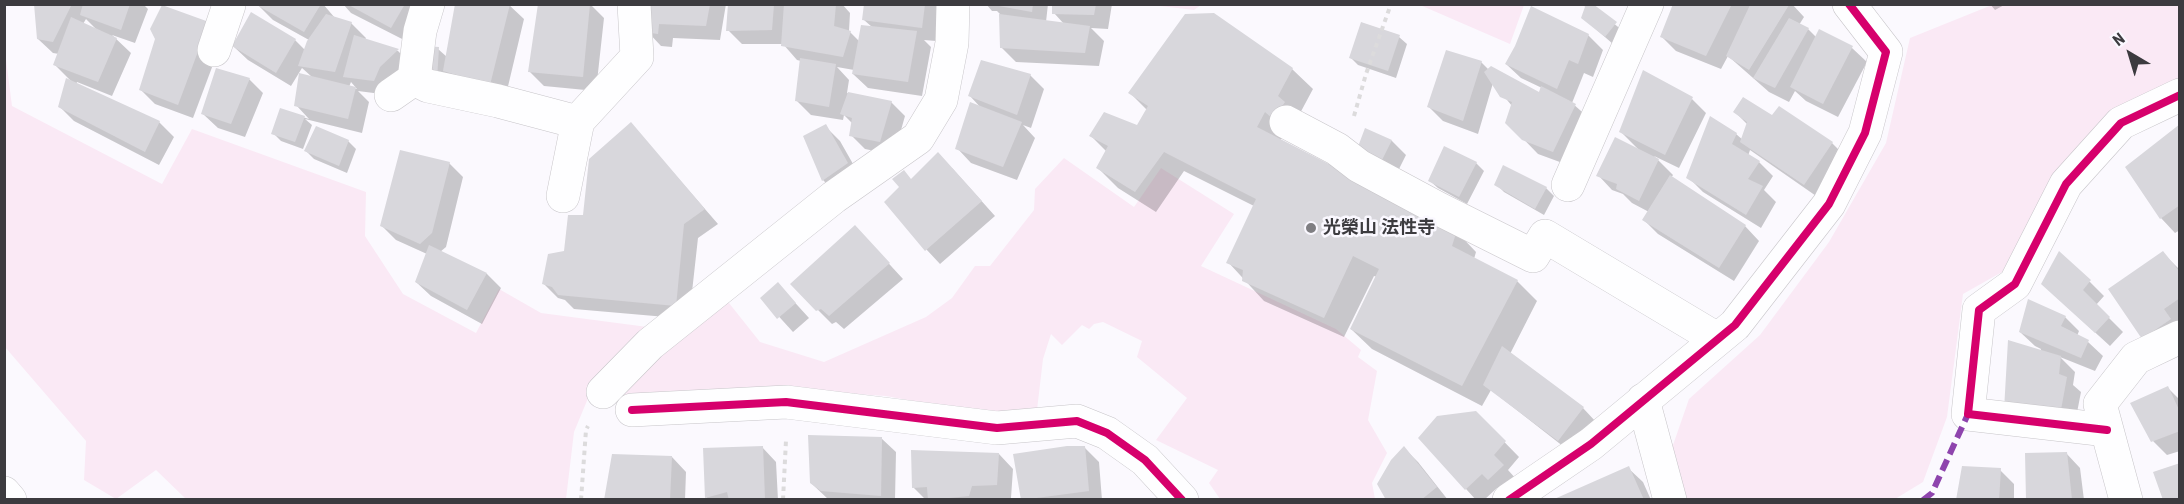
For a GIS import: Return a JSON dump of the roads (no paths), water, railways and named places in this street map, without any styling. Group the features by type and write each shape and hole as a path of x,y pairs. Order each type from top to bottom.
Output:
{"street":[{"path":"428,4 403,87 428,86 498,101 577,124"},
{"path":"563,196 578,122 637,57 634,4"},
{"path":"597,407 650,344 834,197 918,138 941,100 952,43 953,4"},
{"path":"1568,185 1647,4"},
{"path":"1509,500 1591,444 1735,325 1829,204 1865,133 1886,52 1849,4"},
{"path":"214,50 228,5"},
{"path":"2107,430 1968,414 1979,310 2015,284 2066,184 2121,123 2180,95"},
{"path":"1286,122 1359,166 1533,256 1545,236 1717,339"},
{"path":"2126,500 2100,404 2136,358 2180,337"},
{"path":"1643,400 1670,500"},
{"path":"632,410 786,402 997,428 1077,421 1107,433 1145,459 1182,500"},
{"path":"4,493 10,500"}],"place":[{"name":"光榮山 法性寺","path":"1311,228"}]}
